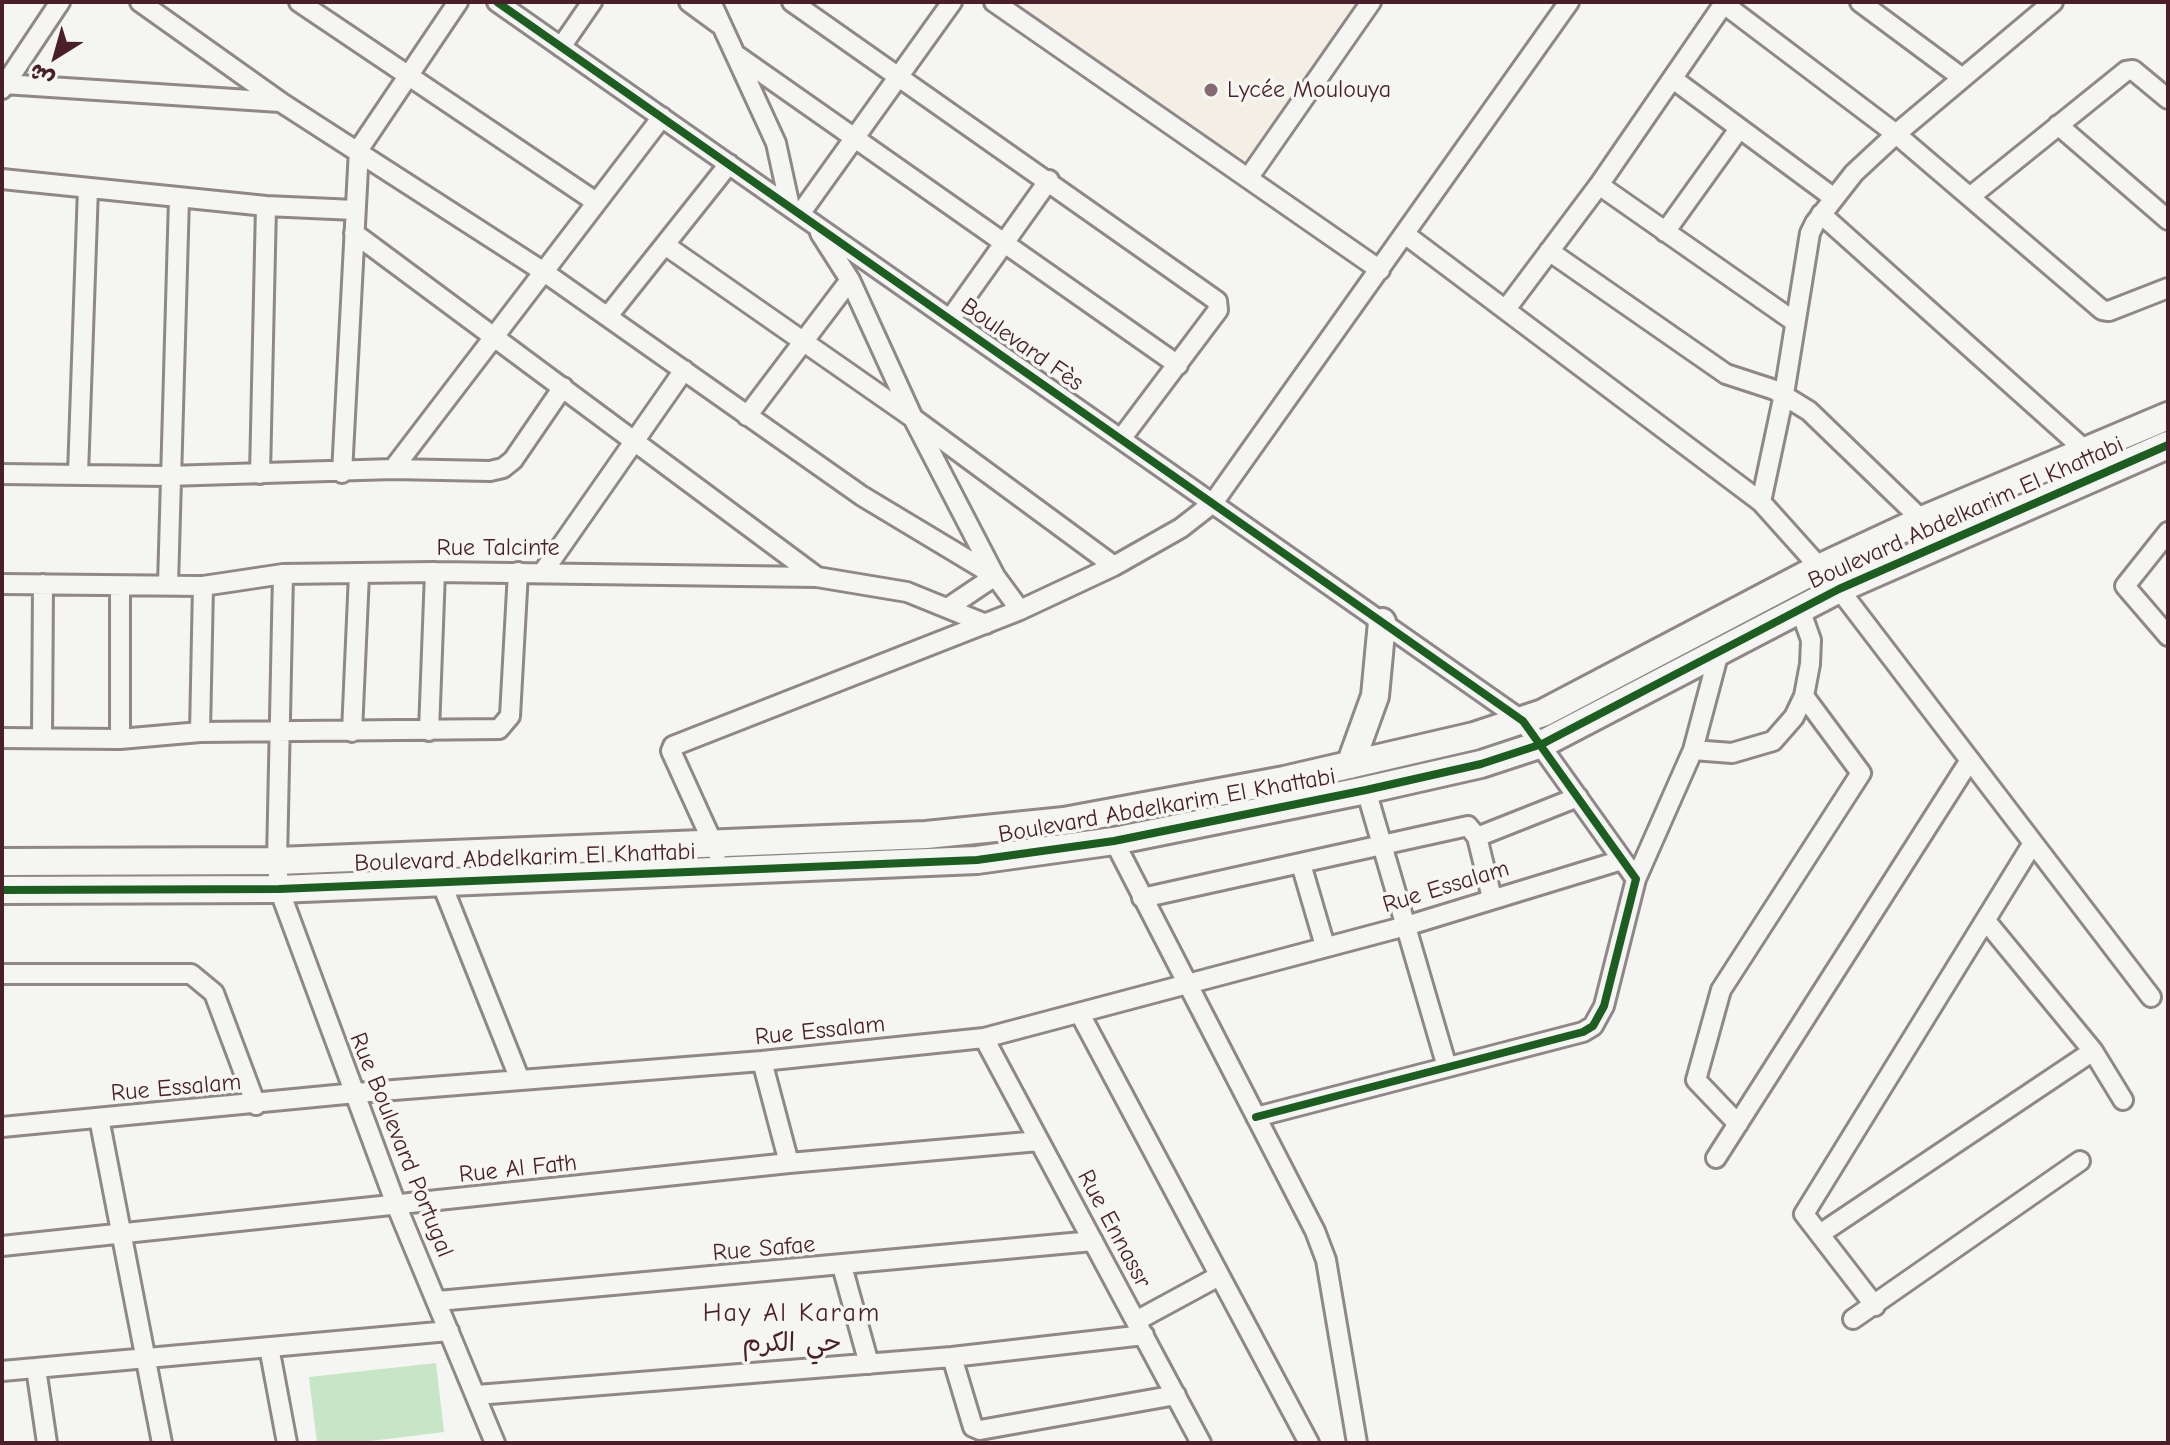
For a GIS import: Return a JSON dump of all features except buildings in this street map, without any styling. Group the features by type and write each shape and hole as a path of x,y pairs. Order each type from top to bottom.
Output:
{"street":[{"path":"3,86 60,2"},
{"path":"140,2 282,103 359,149 544,272 862,496 995,576"},
{"path":"299,2 596,202"},
{"path":"342,473 359,149 458,2"},
{"name":"Boulevard Fès","path":"497,2 1523,721 1636,879"},
{"path":"561,47 592,2"},
{"path":"689,2 721,25"},
{"path":"711,2 776,143 801,215 850,280 913,418 995,576 1020,610"},
{"path":"792,2 1217,301 1218,310 1121,439"},
{"path":"801,215 952,2"},
{"path":"994,2 1380,270"},
{"path":"1249,177 1371,2"},
{"path":"718,857 671,751 673,746 1020,610 1114,566 1181,528 1213,503 1569,2"},
{"path":"1860,2 1961,77"},
{"path":"1506,309 1599,185 1724,3 1896,134 2102,310 2109,311 2168,288"},
{"path":"1761,502 1784,394 1810,233 1834,198 1896,134 2042,5"},
{"path":"735,54 1178,365"},
{"path":"1971,196 2130,69 2168,99"},
{"path":"1673,79 1834,198"},
{"path":"3,86 282,103"},
{"path":"393,469 497,337 662,117"},
{"path":"2058,125 2168,220"},
{"path":"1665,232 1739,129"},
{"path":"608,316 729,164"},
{"path":"2,179 266,206 355,210"},
{"path":"950,319 1049,180"},
{"path":"1599,185 1795,322"},
{"path":"78,474 88,188"},
{"path":"168,585 168,476 179,198"},
{"path":"260,474 266,206"},
{"path":"1821,214 2086,451"},
{"path":"354,233 817,577"},
{"path":"1406,235 1761,502 1839,589 2151,997"},
{"path":"665,245 913,418 1114,566"},
{"path":"1549,251 1726,374 1784,394 1809,411 1922,520"},
{"path":"747,416 850,280"},
{"path":"543,572 684,370"},
{"path":"2,474 168,476 503,468 513,460 563,387"},
{"name":"Boulevard Abdelkarim El Khattabi","path":"718,857 1033,825 1110,813 1350,765 1474,736 1523,721 1563,704 1821,567 1922,520 2168,416"},
{"name":"Boulevard Abdelkarim El Khattabi","path":"2,862 277,861 441,868 718,857 977,860 1114,841 1366,790 1491,761 1542,744 1839,589 2167,446"},
{"path":"2168,532 2125,586 2168,636"},
{"path":"429,731 435,572"},
{"name":"Rue Talcinte","path":"2,584 203,586 283,574 435,572 817,577 907,592 986,624"},
{"path":"2,738 120,739 200,732 493,731 509,721 518,572"},
{"name":"Rue Boulevard Portugal","path":"283,574 279,889 319,1004 356,1093 397,1207 495,1443"},
{"path":"352,732 359,574"},
{"path":"949,607 995,576"},
{"path":"42,738 43,584"},
{"path":"120,586 120,739"},
{"path":"200,732 203,586"},
{"path":"1693,750 1732,753 1773,741 1794,717 1804,696 1811,640 1800,609"},
{"path":"1350,765 1375,696 1382,622"},
{"path":"1256,1117 1583,1032 1593,1026 1604,1006 1636,879 1693,750 1719,652"},
{"path":"1738,1124 1696,1080 1721,990 1861,773 1804,696"},
{"path":"1716,1158 1970,760"},
{"path":"1366,790 1447,1067"},
{"path":"1477,837 1578,797"},
{"path":"1142,898 1468,826 1477,837 1492,898"},
{"path":"1114,841 1183,982 1302,1205 1326,1260 1357,1443"},
{"path":"1875,1306 1804,1214 2033,843"},
{"name":"Rue Essalam","path":"2,1127 356,1093 762,1061 984,1038 1080,1014 1183,982 1406,926 1622,860"},
{"path":"1301,864 1325,946"},
{"path":"441,868 520,1080"},
{"name":"Boulevard Abdelkarim El Khattabi","path":"2,890 279,889 441,868"},
{"path":"1986,921 2093,1051 2123,1100"},
{"path":"2,974 191,974 214,993 256,1105"},
{"path":"1080,1014 1309,1443"},
{"name":"Rue Ennassr","path":"984,1038 1201,1443"},
{"path":"1820,1234 2093,1051"},
{"path":"762,1061 789,1163"},
{"path":"99,1118 162,1443"},
{"name":"Rue Al Fath","path":"2,1246 397,1207 789,1163 1039,1141"},
{"path":"1853,1319 2080,1161"},
{"name":"Rue Safae","path":"438,1301 1093,1241"},
{"path":"842,1266 869,1364"},
{"path":"477,1395 952,1357 1140,1328 1219,1276"},
{"path":"2,1371 449,1331"},
{"path":"269,1347 287,1443"},
{"path":"952,1357 973,1427 980,1430 1176,1395"},
{"path":"36,1368 47,1443"}],"shaded area":[{"name":"Lycée Moulouya","path":"994,2 1365,2 1243,177"}],"green space":[{"path":"436,1363 444,1432 355,1443 317,1443 309,1377"}],"cycle path":[{"path":"497,2 1523,721 1636,879 1604,1006 1593,1026 1583,1032 1256,1117"},
{"path":"2,890 279,889 977,860 1114,841 1366,790 1481,764 1542,744 1839,589 2168,445"}],"place":[{"name":"Lycée Moulouya","path":"1211,90"}],"district":[{"name":"Hay Al Karam حي الكرم","path":"792,1329"}]}
